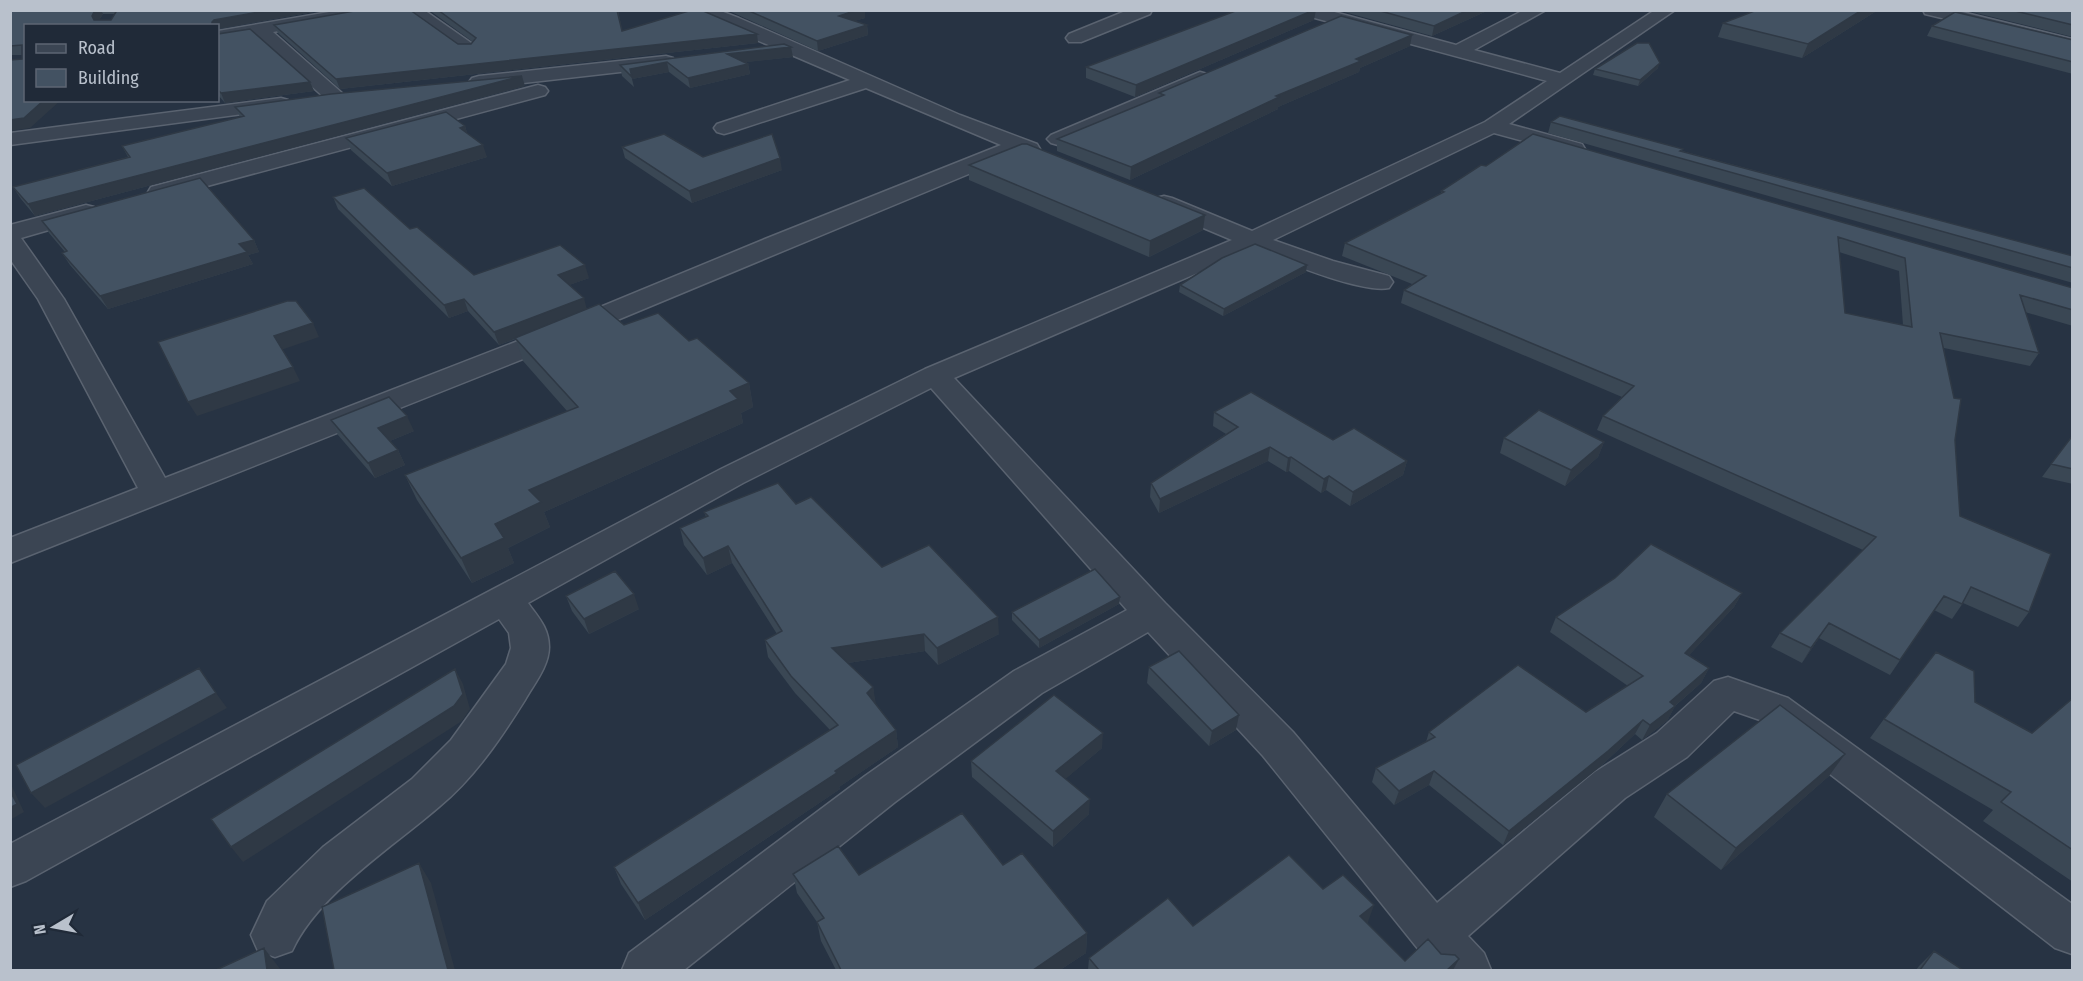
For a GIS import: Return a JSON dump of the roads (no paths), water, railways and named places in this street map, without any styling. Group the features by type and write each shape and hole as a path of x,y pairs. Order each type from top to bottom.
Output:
{"street":[{"path":"219,36 374,10"},
{"path":"412,10 468,47"},
{"path":"702,10 733,21 953,119 1020,145 1054,148 1219,69"},
{"path":"1075,38 1144,10"},
{"path":"1306,10 1334,15 1562,79"},
{"path":"1458,51 1538,10"},
{"path":"10,867 732,476 935,375 1253,240 1492,126 1667,10"},
{"path":"1931,10 2073,44"},
{"path":"733,21 755,14"},
{"path":"1305,33 1334,15"},
{"path":"259,29 335,97"},
{"path":"755,51 790,46"},
{"path":"462,84 686,60"},
{"path":"144,196 518,97 594,71"},
{"path":"724,128 867,81"},
{"path":"10,139 358,95"},
{"path":"163,102 182,116"},
{"path":"1492,126 1593,154"},
{"path":"10,550 528,347 774,244 1020,145"},
{"path":"1145,195 1253,240 1346,274 1380,282"},
{"path":"10,233 111,205"},
{"path":"10,240 51,299 158,492"},
{"path":"935,375 1152,613 1278,744 1434,935 1467,970"},
{"path":"275,935 284,915 339,861 427,792 466,752 499,706 524,668 530,648 528,630 504,599"},
{"path":"646,970 880,789 1028,682 1152,613"},
{"path":"1434,935 1610,785 1671,745 1728,692 1774,709 2073,932"}]}
